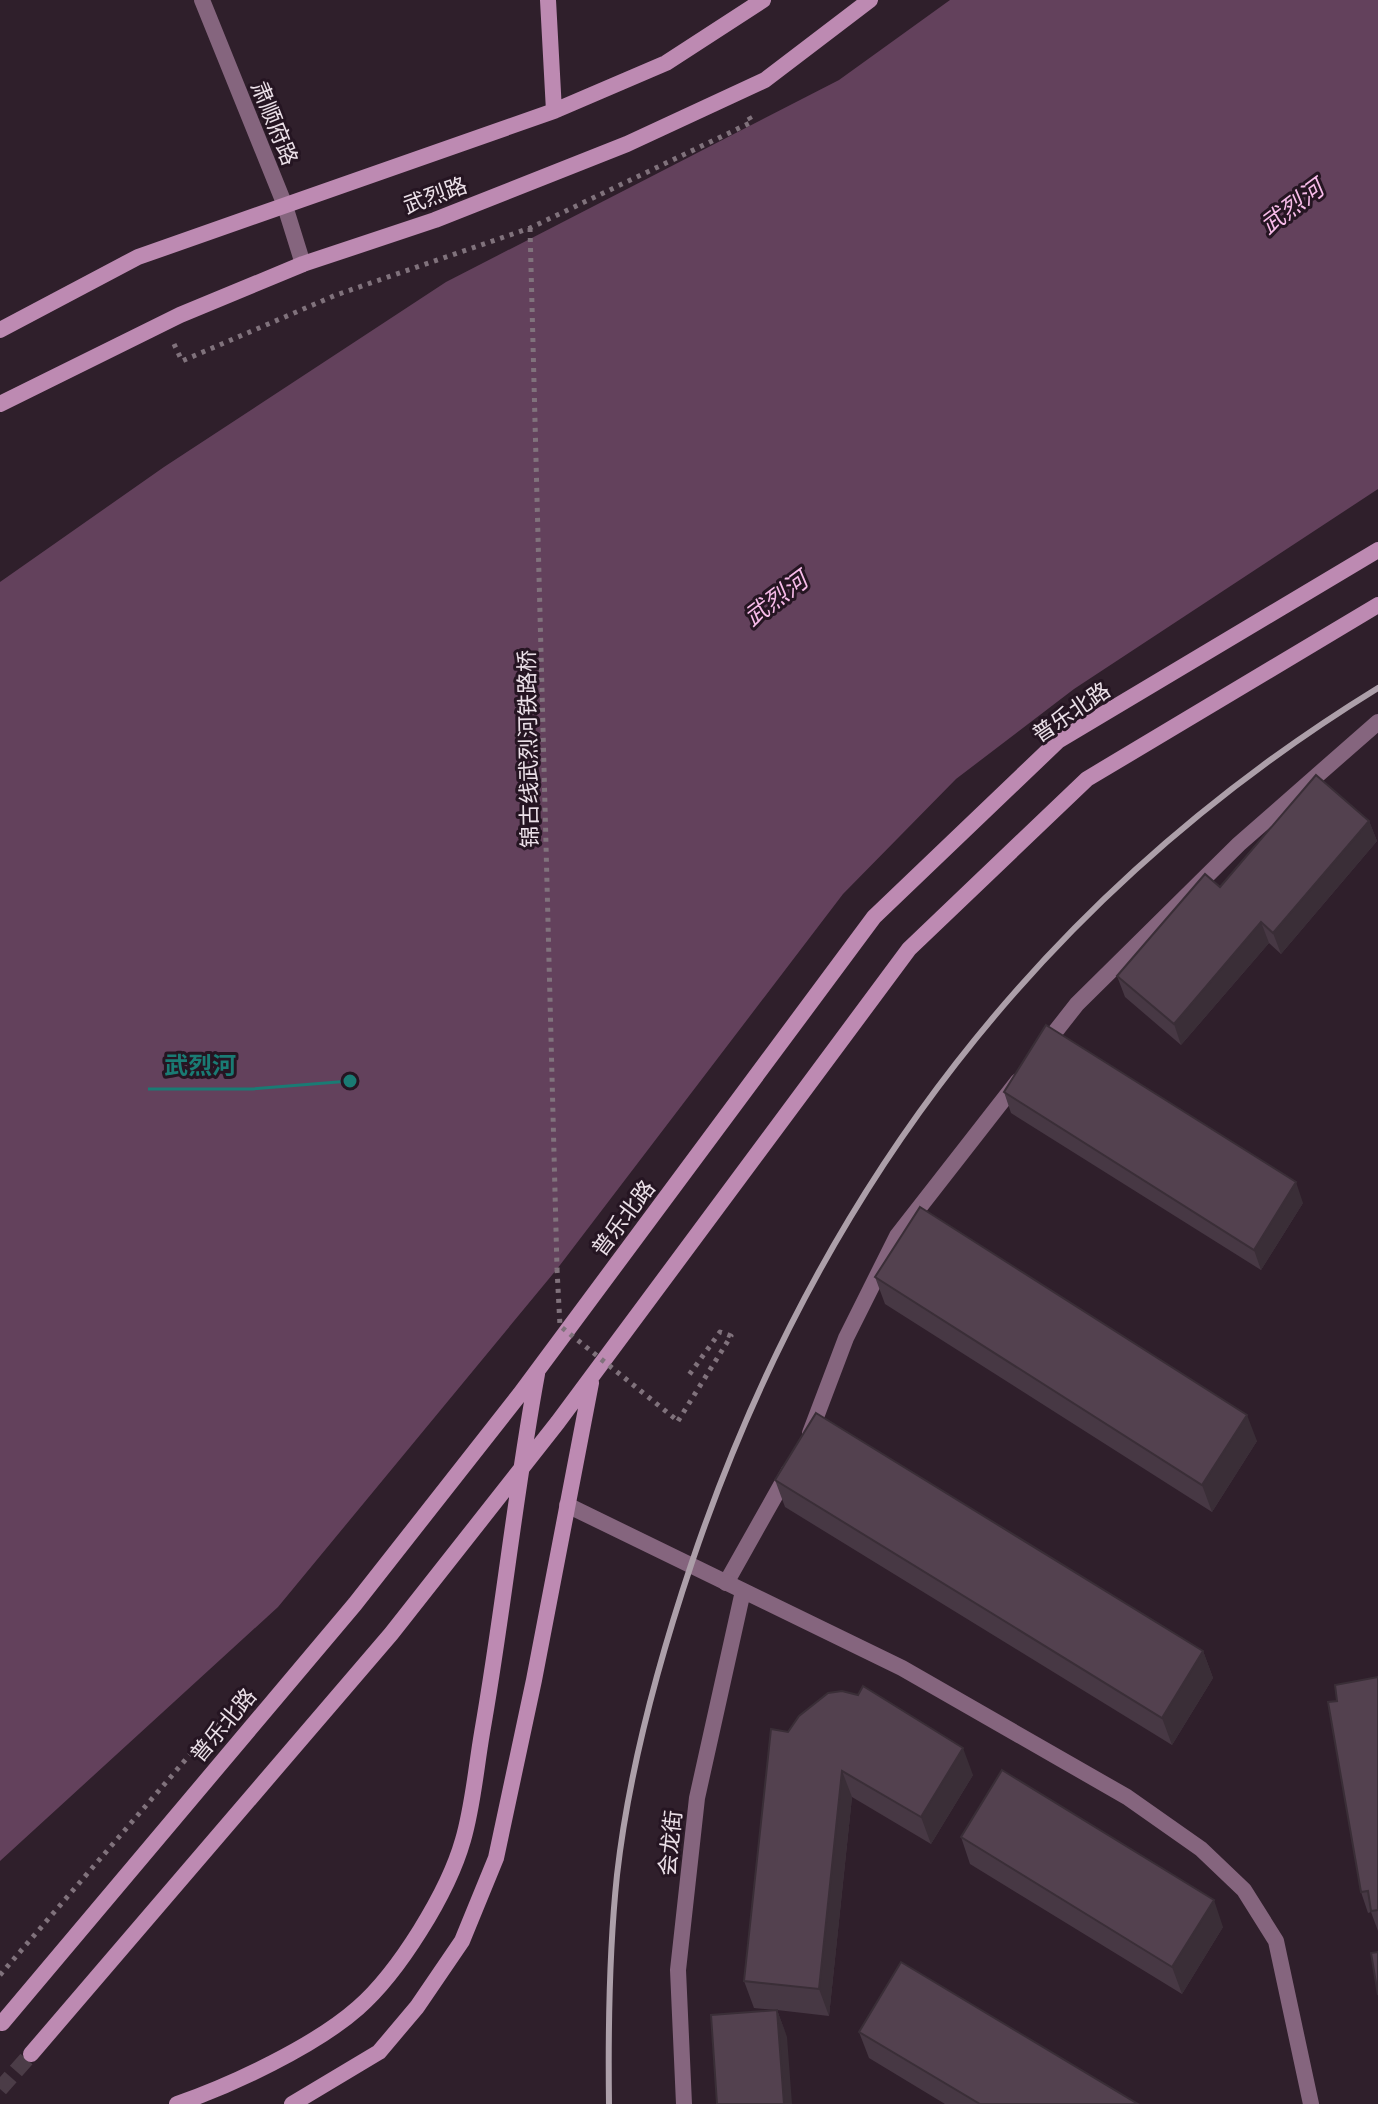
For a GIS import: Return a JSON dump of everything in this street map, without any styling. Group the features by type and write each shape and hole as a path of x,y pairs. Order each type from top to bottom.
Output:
{"main road":[{"path":"548,0 554,111"},
{"name":"武烈路","path":"0,330 138,257 284,203 554,111 666,63 763,0"},
{"name":"武烈路","path":"0,404 180,315 303,264 435,220 627,144 765,80 870,0"},
{"name":"普乐北路","path":"2,2023 355,1604 538,1369 874,917 1058,741 1378,550"},
{"path":"31,2054 391,1634 592,1377 909,949 1087,779 1378,605"},
{"path":"177,2104 206,2094 327,2032 359,2007 390,1974 427,1920 463,1842 492,1672 519,1472 538,1369"},
{"path":"292,2104 379,2052 417,2007 462,1941 496,1858 592,1377"}],"street":[{"name":"肃顺府路","path":"202,0 284,203 303,264"},
{"path":"726,1583 814,1425 846,1338 897,1236 1077,1004 1217,865 1378,722"},
{"path":"567,1505 915,1676 1127,1797 1201,1849 1244,1890 1276,1941 1311,2104"},
{"name":"会龙街","path":"684,2104 678,1970 697,1798 743,1591"}],"path":[{"path":"182,361 336,295 530,228 752,122"},
{"name":"锦古线武烈河铁路桥","path":"530,228 560,1326 678,1421 731,1336 720,1332 689,1375"},
{"path":"0,1975 45,1925"}],"water":[{"name":"武烈河","path":"950,0 1378,0 1378,489 1074,689 956,779 843,894 557,1269 278,1607 0,1861 0,582 164,467 446,282 839,80"}],"building":[{"path":"1316,775 1369,821 1273,933 1261,922 1174,1024 1117,976 1205,874 1220,887"},
{"path":"1046,1025 1296,1182 1254,1250 1004,1092"},
{"path":"920,1207 1247,1415 1202,1485 875,1277"},
{"path":"816,1413 1203,1651 1162,1718 775,1480"},
{"path":"1378,1677 1378,1910 1371,1911 1368,1891 1361,1892 1328,1702 1337,1701 1335,1685"},
{"path":"863,1686 963,1748 921,1817 842,1771 819,1989 744,1981 771,1729 788,1732 799,1716 828,1693 842,1691 858,1695"},
{"path":"1002,1770 1214,1900 1172,1967 961,1837"},
{"path":"1378,1952 1378,1995 1371,1953"},
{"path":"901,1962 1138,2104 980,2104 859,2032"},
{"path":"777,2010 784,2104 717,2104 711,2015"}],"tunnel":[{"path":"0,2089 31,2054"}],"railway":[{"path":"609,2104 612,1932 617,1875 629,1796 646,1717 692,1562 744,1426 805,1298 876,1177 956,1063 1047,957 1147,859 1257,769 1378,688"}],"place":[{"name":"武烈河","path":"350,1081"}]}
